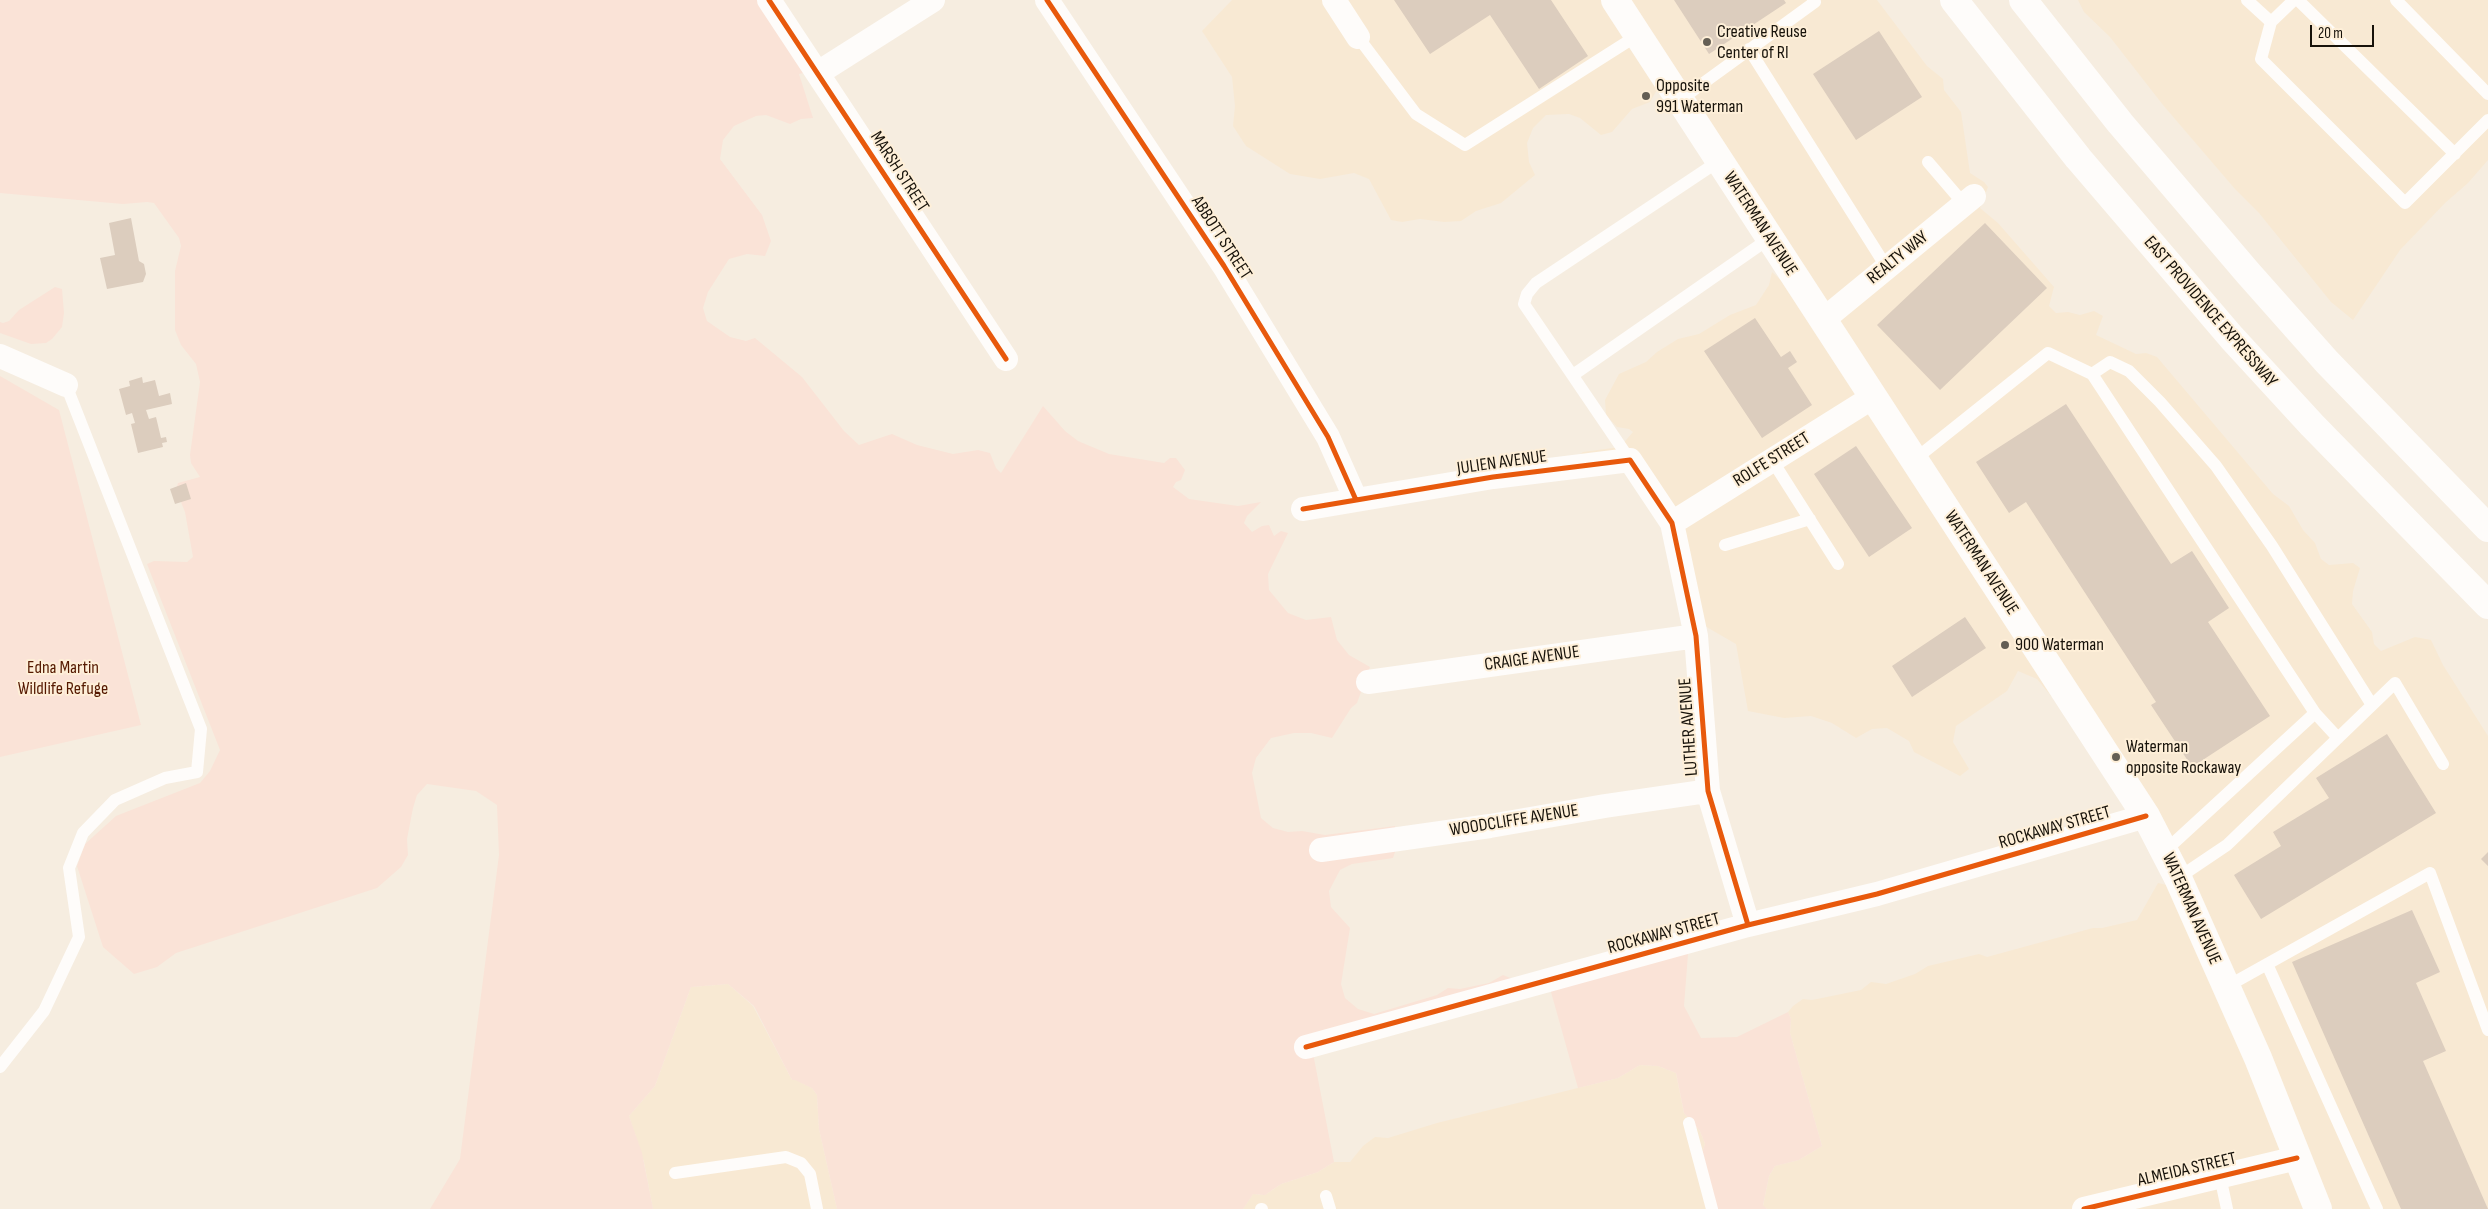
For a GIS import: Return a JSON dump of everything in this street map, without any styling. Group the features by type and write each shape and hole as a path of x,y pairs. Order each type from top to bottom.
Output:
{"main road":[{"name":"WATERMAN AVENUE","path":"1616,0 2146,816 2166,851 2258,1058 2318,1209"},
{"name":"EAST PROVIDENCE EXPRESSWAY","path":"1954,0 2078,158 2225,331 2312,425 2488,605"},
{"path":"2023,0 2120,123 2248,274 2334,369 2488,528"}],"street":[{"name":"MARSH STREET","path":"769,0 1006,359"},
{"path":"818,73 933,0"},
{"name":"ABBOTT STREET","path":"1047,0 1224,266 1328,437 1356,500"},
{"path":"1334,0 1358,37"},
{"name":"REALTY WAY","path":"1823,320 1969,200"},
{"path":"0,356 66,385"},
{"name":"ROLFE STREET","path":"1672,523 1873,397"},
{"path":"1630,460 1672,523"},
{"name":"JULIEN AVENUE","path":"1303,509 1494,477 1630,460"},
{"name":"LUTHER AVENUE","path":"1672,523 1696,636 1708,791 1748,925"},
{"name":"CRAIGE AVENUE","path":"1368,682 1696,636"},
{"name":"WOODCLIFFE AVENUE","path":"1321,850 1490,826 1605,806 1708,791"},
{"name":"ROCKAWAY STREET","path":"1306,1047 1748,925 1877,894 2146,816"},
{"name":"ALMEIDA STREET","path":"2084,1209 2134,1203 2220,1176 2297,1158"}],"lane":[{"path":"1680,100 1815,2 1814,0"},
{"path":"2246,0 2271,22"},
{"path":"2294,0 2271,22 2260,59 2406,202 2488,120"},
{"path":"2298,0 2455,154"},
{"path":"2396,0 2488,94"},
{"path":"1358,37 1416,114 1465,145 1638,35"},
{"path":"1749,49 1887,268"},
{"path":"1630,460 1524,304 1527,294 1536,283 1720,161"},
{"path":"1928,162 1969,200"},
{"path":"1573,375 1770,238"},
{"path":"1914,460 2048,353 2092,374 2315,713 2338,738"},
{"path":"2092,374 2110,362 2129,372 2160,402 2216,466 2272,546 2372,705"},
{"path":"0,1067 44,1011 79,937 69,868 84,833 115,800 165,778 197,772 201,729 66,385"},
{"path":"1772,460 1838,564"},
{"path":"1725,545 1810,519"},
{"path":"2178,878 2227,845 2396,683 2443,764"},
{"path":"2166,851 2315,713"},
{"path":"2226,987 2430,873 2488,1030"},
{"path":"2267,964 2377,1209"},
{"path":"1689,1123 1712,1209"},
{"path":"675,1173 786,1157 801,1163 810,1174 817,1209"},
{"path":"2220,1176 2227,1209"},
{"path":"1326,1196 1330,1209"}],"shaded area":[{"path":"1232,0 1877,0 1927,66 1943,79 1944,90 1961,112 1970,173 1988,187 1980,208 1998,223 2054,287 2049,306 2056,313 2068,312 2080,315 2094,311 2103,316 2096,335 2136,354 2146,353 2157,357 2273,494 2289,506 2303,530 2315,543 2321,559 2329,565 2353,563 2360,568 2353,591 2352,604 2372,632 2374,644 2381,651 2415,637 2431,640 2443,665 2488,736 2488,1209 1767,1209 1763,1206 1769,1176 1775,1166 1799,1160 1822,1146 1790,1033 1791,1019 1788,1012 1793,1006 1803,999 1812,1000 1861,990 1871,982 1886,984 1915,974 1928,966 1979,954 1987,957 2093,928 2102,928 2137,920 2158,883 2171,886 2176,881 2055,701 2037,679 2018,671 2007,691 1956,726 1953,742 1969,769 1960,776 1914,752 1909,741 1887,728 1872,729 1856,738 1832,723 1811,716 1784,718 1748,711 1736,644 1691,618 1682,561 1630,464 1579,455 1583,452 1620,447 1633,432 1629,429 1617,427 1606,415 1605,400 1619,374 1646,362 1657,352 1678,339 1699,334 1730,315 1756,305 1769,285 1772,272 1785,284 1666,74 1650,102 1632,109 1612,132 1601,135 1580,118 1569,114 1546,115 1533,128 1527,143 1529,162 1535,175 1501,203 1476,211 1461,221 1444,222 1420,219 1402,222 1391,220 1369,179 1354,173 1320,179 1290,174 1246,146 1233,126 1235,106 1232,77 1202,31"},
{"path":"2078,0 2488,0 2488,160 2468,183 2445,203 2400,250 2353,320 2331,302 2259,213 2235,189 2163,105 2110,37 2084,12"},
{"path":"728,984 753,1006 792,1080 795,1079 812,1088 817,1095 819,1129 837,1209 653,1209 644,1162 629,1116 655,1086 691,987"},
{"path":"1640,1065 1658,1066 1676,1073 1684,1113 1700,1131 1705,1144 1698,1166 1710,1209 1243,1209 1253,1194 1265,1195 1281,1184 1318,1172 1334,1162 1350,1162 1363,1146 1375,1137 1388,1138 1437,1123 1618,1078"}],"green space":[{"path":"0,0 767,0 811,71 799,74 813,118 801,119 790,124 766,115 756,116 734,126 723,140 720,159 762,215 771,241 765,256 747,254 729,259 708,292 703,308 707,321 730,337 746,341 755,338 802,377 844,431 859,445 892,434 917,445 953,454 978,450 990,453 996,468 1001,473 1043,406 1065,431 1078,441 1109,454 1164,463 1170,458 1176,458 1185,470 1181,480 1176,482 1173,487 1189,499 1238,506 1261,502 1247,516 1244,523 1252,532 1262,526 1269,525 1274,536 1281,531 1288,533 1268,574 1269,590 1288,613 1306,620 1331,617 1337,640 1349,655 1370,667 1357,703 1351,708 1332,738 1311,733 1294,733 1271,738 1256,758 1252,773 1261,818 1273,828 1288,832 1302,831 1325,835 1395,826 1397,846 1393,858 1352,864 1340,870 1329,891 1331,907 1350,928 1341,984 1345,998 1358,1009 1374,1014 1437,995 1448,988 1460,989 1489,983 1503,975 1513,979 1312,1048 1334,1162 1318,1172 1281,1184 1265,1195 1253,1194 1243,1209 837,1209 819,1129 817,1095 812,1088 792,1080 754,1006 728,984 691,987 655,1086 629,1116 642,1153 653,1209 430,1209 460,1159 499,855 497,805 476,791 427,784 417,795 413,808 407,839 408,855 401,867 377,888 176,953 157,967 134,974 103,947 77,866 85,844 116,816 200,783 210,771 220,750 147,564 154,561 187,562 193,557 185,512 176,490 178,483 200,477 191,463 190,455 200,382 196,364 181,345 175,330 175,271 181,246 179,238 154,203 123,204 0,193"},
{"path":"55,287 62,289 64,313 62,327 52,339 46,343 31,344 0,333 0,322 9,321 19,310"},
{"name":"Edna Martin Wildlife Refuge","path":"0,376 59,410 141,725 0,757"},
{"path":"1684,948 1688,954 1684,1006 1701,1038 1737,1037 1788,1012 1791,1019 1790,1033 1822,1146 1799,1160 1775,1166 1769,1176 1763,1205 1767,1209 1710,1209 1698,1166 1705,1144 1700,1131 1684,1113 1676,1073 1658,1066 1640,1065 1618,1078 1578,1088 1549,985"}],"building":[{"path":"1394,0 1551,0 1588,56 1539,89 1490,15 1430,54"},
{"path":"1674,0 1784,0 1786,3 1709,54"},
{"path":"1879,31 1922,97 1856,140 1813,74"},
{"path":"131,218 139,261 144,264 146,274 143,282 107,289 100,258 115,255 109,223"},
{"path":"1985,223 2047,288 1940,390 1877,325"},
{"path":"1755,318 1781,357 1790,351 1797,362 1788,368 1812,405 1762,438 1704,351"},
{"path":"142,377 143,383 155,380 159,396 170,393 172,404 146,410 149,419 156,417 161,438 166,437 167,442 162,443 163,447 138,453 131,424 135,423 132,413 126,415 119,389 130,386 129,381"},
{"path":"2066,404 2171,564 2192,551 2229,608 2208,622 2270,716 2192,767 2151,705 2156,702 2026,502 2009,513 1976,462"},
{"path":"1856,446 1912,528 1869,557 1814,474"},
{"path":"186,483 191,499 175,504 170,489"},
{"path":"1965,617 1986,648 1912,697 1892,666"},
{"path":"2387,734 2436,813 2261,919 2234,875 2281,846 2273,832 2329,798 2316,778"},
{"path":"2488,852 2488,866 2481,859"},
{"path":"2412,910 2440,972 2416,983 2446,1051 2423,1061 2488,1209 2401,1209 2292,962"}],"cycle path":[{"path":"769,0 1006,359"},
{"path":"1047,0 1224,266 1328,437 1356,500"},
{"path":"1303,509 1493,477 1630,460 1672,523 1696,636 1708,791 1748,925"},
{"path":"1306,1047 1748,925 1877,894 2146,816"},
{"path":"2084,1209 2297,1158"}],"place":[{"name":"Creative Reuse Center of RI","path":"1707,42"},
{"name":"Opposite 991 Waterman","path":"1646,96"},
{"name":"900 Waterman","path":"2005,645"},
{"name":"Waterman opposite Rockaway","path":"2116,757"}]}
